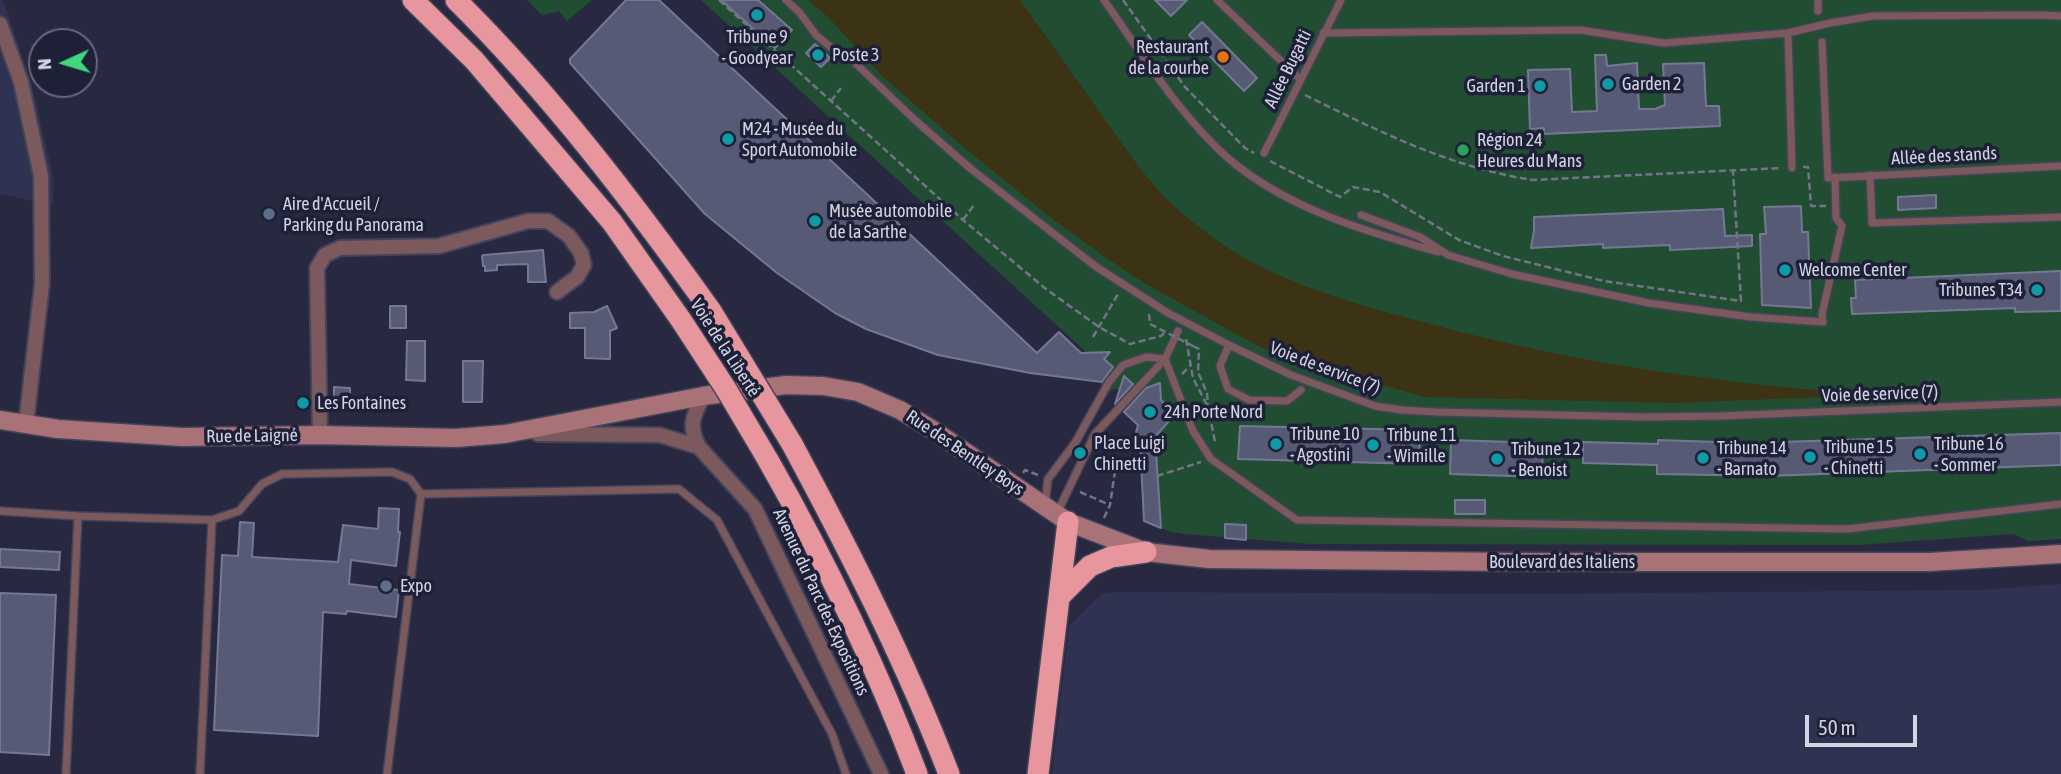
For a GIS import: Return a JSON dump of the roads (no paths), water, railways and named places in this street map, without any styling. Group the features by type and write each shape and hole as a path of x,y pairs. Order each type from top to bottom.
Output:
{"highway":[{"name":"Voie de la Liberté","path":"413,0 474,60 612,222 726,389 821,555 885,694 917,774"},
{"name":"Voie de la Liberté","path":"456,0 502,46 639,211 711,311 792,444 856,563 899,654 948,774"},
{"path":"1038,774 1060,595 1057,515"},
{"path":"1060,595 1090,566 1111,557 1146,552"}],"street":[{"path":"0,24 21,82 41,176 42,285 26,424"},
{"path":"320,435 317,268 325,255 340,247 439,246 528,221 548,221 569,236 581,253 584,265 577,277 557,292"},
{"name":"Rue des Bentley Boys","path":"703,396 786,385 823,386 858,392 900,410 922,423 1057,515"},
{"path":"699,447 693,436 692,424 703,396"},
{"name":"Rue de Laigné","path":"0,420 58,429 182,437 320,435 456,438 505,434 703,396"},
{"path":"505,434 660,435 699,447"},
{"name":"Avenue du Parc des Expositions","path":"699,447 755,509 881,774"},
{"name":"Boulevard des Italiens","path":"1057,515 1146,552 1209,559 1929,562 2061,554"}],"lane":[{"name":"Voie de service (7)","path":"786,0 800,13 816,35 853,61 971,169 1095,266 1168,313 1229,345 1303,380 1375,406 1402,410 1642,417 2061,402"},
{"path":"1104,0 1176,101 1203,133 1229,159 1266,186 1305,206 1364,231 1512,274 1649,303 1751,317 1823,322 1822,314 1842,226 1836,218 1822,42"},
{"path":"1217,0 1300,79"},
{"name":"Allée Bugatti","path":"1260,154 1341,0"},
{"path":"1818,0 1818,11"},
{"path":"1323,33 1580,30 1664,43 1787,33 1873,16 2061,16"},
{"path":"1787,33 1792,168"},
{"name":"Allée des stands","path":"1832,178 2061,166"},
{"path":"1870,175 1872,223 2061,217"},
{"path":"1361,215 1420,237 1448,255"},
{"path":"1057,515 1095,434 1164,359 1182,330"},
{"path":"1229,345 1220,366 1228,389 1249,400 1287,401 1301,390"},
{"path":"1057,515 1048,479 1075,443 1109,382 1123,365 1146,357 1164,359"},
{"path":"1164,359 1193,431 1211,459 1297,520 1847,529 2061,504"},
{"path":"0,511 212,520 239,511 262,484 282,474 392,472 410,480 421,494 387,774"},
{"path":"421,494 679,489 717,520 832,734 846,774"},
{"path":"66,774 78,516"},
{"path":"200,774 212,520"}],"place":[{"name":"Tribune 9 - Goodyear","path":"757,15"},
{"name":"Poste 3","path":"818,55"},
{"name":"Restaurant de la courbe","path":"1223,57"},
{"name":"Garden 2","path":"1608,84"},
{"name":"Garden 1","path":"1540,86"},
{"name":"M24 - Musée du Sport Automobile","path":"728,139"},
{"name":"Région 24 Heures du Mans","path":"1463,150"},
{"name":"Aire d'Accueil / Parking du Panorama","path":"269,214"},
{"name":"Musée automobile de la Sarthe","path":"815,221"},
{"name":"Welcome Center","path":"1785,270"},
{"name":"Tribunes T34","path":"2037,290"},
{"name":"Les Fontaines","path":"303,403"},
{"name":"24h Porte Nord","path":"1150,412"},
{"name":"Tribune 10 - Agostini","path":"1276,444"},
{"name":"Tribune 11 - Wimille","path":"1373,445"},
{"name":"Place Luigi Chinetti","path":"1080,453"},
{"name":"Tribune 16 - Sommer","path":"1920,454"},
{"name":"Tribune 15 - Chinetti","path":"1810,457"},
{"name":"Tribune 14 - Barnato","path":"1703,458"},
{"name":"Tribune 12 - Benoist","path":"1497,459"},
{"name":"Expo","path":"386,586"}]}
